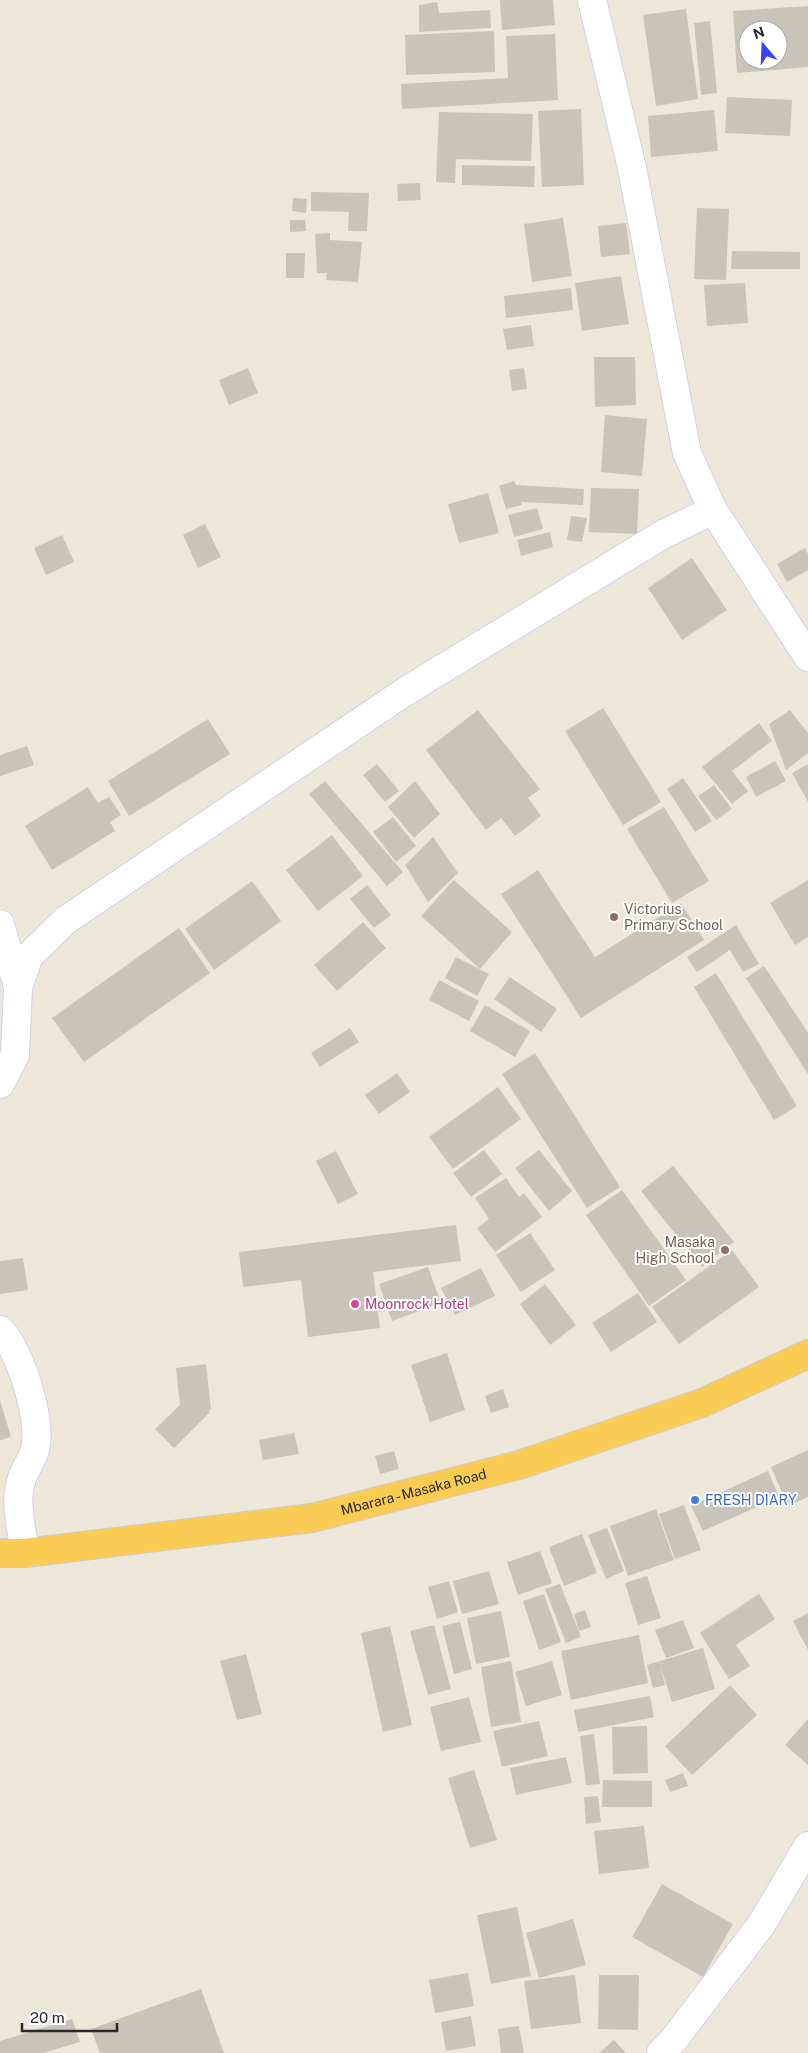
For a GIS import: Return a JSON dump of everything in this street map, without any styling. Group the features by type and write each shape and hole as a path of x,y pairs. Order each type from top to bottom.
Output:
{"highway":[{"name":"Mbarara - Masaka Road","path":"12,1553 312,1518 528,1462 702,1404 808,1354"}],"street":[{"path":"592,0 632,168 687,453 713,510 808,657"},
{"path":"0,1084 15,1055 18,987 29,956 66,920 406,691 662,535 713,510"},
{"path":"0,924 18,987"},
{"path":"0,1330 18,1361 35,1416 37,1435 34,1453 22,1472 12,1553"},
{"path":"661,2053 676,2038 761,1925 808,1846"}],"building":[{"path":"500,0 553,0 555,25 502,30"},
{"path":"437,2 439,13 490,10 491,28 419,32 419,5"},
{"path":"808,6 808,67 788,69 788,20 738,20 738,70 772,70 737,73 733,11"},
{"path":"686,9 698,99 656,106 643,15"},
{"path":"710,21 717,93 701,95 694,23"},
{"path":"494,31 495,72 406,75 405,35"},
{"path":"555,34 558,100 402,109 401,84 508,78 506,36"},
{"path":"727,97 792,100 790,136 725,133"},
{"path":"581,109 584,185 542,187 538,111"},
{"path":"714,110 718,151 651,157 648,116"},
{"path":"439,112 533,114 531,161 456,159 455,183 436,182"},
{"path":"462,165 535,166 534,187 462,185"},
{"path":"420,183 421,200 398,201 397,184"},
{"path":"311,192 369,193 367,231 348,231 349,212 311,211"},
{"path":"293,198 307,199 306,213 292,211"},
{"path":"697,208 729,209 726,280 694,279"},
{"path":"563,218 572,276 532,282 524,224"},
{"path":"290,220 305,220 306,231 290,232"},
{"path":"626,223 630,254 601,257 598,226"},
{"path":"330,233 330,240 362,242 358,282 326,280 327,273 317,273 315,234"},
{"path":"732,251 800,252 800,269 731,269"},
{"path":"286,253 305,253 304,278 286,278"},
{"path":"621,276 629,324 582,331 575,283"},
{"path":"745,283 748,323 707,326 704,285"},
{"path":"571,288 573,310 506,318 504,296"},
{"path":"531,325 534,346 507,350 503,329"},
{"path":"594,357 635,357 636,405 595,407"},
{"path":"248,368 258,393 229,405 219,380"},
{"path":"524,368 527,389 512,391 509,370"},
{"path":"605,415 647,419 642,476 601,472"},
{"path":"514,481 516,485 584,489 583,505 521,502 522,505 506,509 499,486"},
{"path":"591,488 639,489 637,534 589,532"},
{"path":"488,493 499,533 459,543 448,504"},
{"path":"537,508 543,529 514,537 508,515"},
{"path":"571,516 587,518 582,542 567,540"},
{"path":"205,524 221,557 198,568 183,535"},
{"path":"550,532 553,547 521,556 517,540"},
{"path":"62,535 74,562 46,575 34,548"},
{"path":"805,548 808,554 808,570 787,582 777,564"},
{"path":"692,558 727,610 682,640 648,588"},
{"path":"603,708 661,802 623,825 565,731"},
{"path":"478,710 540,789 528,798 541,816 515,836 501,818 486,830 426,750"},
{"path":"790,710 808,733 808,753 786,770 769,724"},
{"path":"208,719 230,754 129,816 108,781"},
{"path":"759,723 772,741 732,771 748,791 732,804 702,767"},
{"path":"27,746 34,765 0,776 0,755"},
{"path":"775,761 786,781 756,797 746,777"},
{"path":"377,764 399,791 385,802 363,775"},
{"path":"808,764 808,802 792,773"},
{"path":"683,778 712,821 695,832 667,789"},
{"path":"325,781 403,872 387,886 309,794"},
{"path":"415,781 440,814 414,838 388,807"},
{"path":"714,785 732,809 716,820 698,796"},
{"path":"88,787 98,803 109,797 121,815 110,822 115,831 52,870 25,826"},
{"path":"664,807 709,881 672,903 627,829"},
{"path":"393,817 416,846 396,862 373,832"},
{"path":"332,835 363,876 318,911 286,870"},
{"path":"433,837 458,873 428,902 405,865"},
{"path":"538,870 595,957 681,903 704,940 581,1018 501,894"},
{"path":"454,880 512,932 480,969 421,916"},
{"path":"808,880 808,937 795,945 770,903"},
{"path":"252,881 281,921 214,970 185,929"},
{"path":"367,885 391,915 374,928 350,899"},
{"path":"363,922 386,948 337,991 314,965"},
{"path":"736,925 759,964 743,972 730,950 697,972 687,957"},
{"path":"179,928 210,973 84,1062 52,1018"},
{"path":"456,957 489,974 477,996 445,978"},
{"path":"764,966 808,1033 808,1074 746,978"},
{"path":"716,973 797,1106 774,1120 694,987"},
{"path":"510,977 557,1009 541,1032 494,999"},
{"path":"439,980 479,1001 469,1021 429,1000"},
{"path":"485,1005 530,1031 515,1057 470,1031"},
{"path":"350,1028 359,1042 320,1067 311,1053"},
{"path":"535,1053 620,1187 587,1208 502,1074"},
{"path":"397,1073 410,1092 379,1114 365,1095"},
{"path":"498,1087 521,1119 453,1169 429,1137"},
{"path":"484,1150 502,1174 471,1197 453,1173"},
{"path":"539,1150 572,1191 549,1211 515,1168"},
{"path":"336,1151 358,1194 338,1204 316,1161"},
{"path":"673,1166 734,1242 702,1267 641,1191"},
{"path":"506,1178 519,1197 524,1193 542,1217 495,1252 477,1228 489,1219 475,1198"},
{"path":"622,1190 686,1280 649,1306 586,1215"},
{"path":"456,1225 461,1261 373,1272 380,1328 308,1337 301,1280 243,1287 239,1252"},
{"path":"530,1233 555,1270 521,1292 496,1255"},
{"path":"732,1250 759,1287 679,1344 652,1307"},
{"path":"23,1258 28,1290 0,1294 0,1261"},
{"path":"428,1267 441,1303 392,1321 379,1284"},
{"path":"481,1268 495,1296 455,1315 441,1288"},
{"path":"545,1284 576,1325 550,1345 520,1304"},
{"path":"638,1293 657,1322 611,1352 592,1323"},
{"path":"447,1353 465,1410 430,1422 411,1365"},
{"path":"206,1364 211,1410 174,1448 155,1429 180,1405 176,1368"},
{"path":"503,1389 509,1407 491,1413 485,1396"},
{"path":"0,1400 11,1437 0,1440"},
{"path":"294,1433 299,1454 263,1460 259,1440"},
{"path":"808,1450 808,1497 788,1506 771,1467"},
{"path":"394,1451 399,1469 380,1474 375,1456"},
{"path":"768,1471 779,1497 703,1531 691,1506"},
{"path":"684,1505 701,1550 675,1559 659,1514"},
{"path":"656,1509 674,1560 628,1576 610,1526"},
{"path":"607,1528 624,1571 606,1579 588,1535"},
{"path":"582,1534 597,1573 564,1586 549,1547"},
{"path":"540,1551 552,1583 518,1595 507,1562"},
{"path":"489,1571 499,1604 462,1614 453,1581"},
{"path":"647,1576 661,1618 638,1625 625,1583"},
{"path":"449,1581 458,1612 437,1619 428,1587"},
{"path":"560,1584 581,1637 566,1643 545,1589"},
{"path":"544,1594 561,1642 539,1650 523,1601"},
{"path":"759,1594 775,1619 736,1645 750,1666 729,1679 700,1633"},
{"path":"585,1610 591,1627 579,1631 574,1614"},
{"path":"501,1611 510,1657 476,1664 467,1618"},
{"path":"808,1613 808,1650 793,1621"},
{"path":"683,1620 694,1648 666,1658 655,1630"},
{"path":"460,1622 472,1669 454,1674 442,1626"},
{"path":"434,1625 451,1689 428,1695 410,1631"},
{"path":"390,1626 412,1725 383,1732 361,1633"},
{"path":"639,1635 648,1683 571,1700 561,1651"},
{"path":"703,1648 715,1689 672,1702 660,1665 665,1685 653,1688 647,1665"},
{"path":"246,1654 262,1714 237,1720 220,1661"},
{"path":"511,1661 521,1722 491,1727 481,1667"},
{"path":"552,1661 562,1695 526,1706 515,1672"},
{"path":"730,1685 757,1715 692,1775 665,1746"},
{"path":"650,1696 654,1717 578,1732 574,1710"},
{"path":"469,1697 481,1742 441,1751 430,1707"},
{"path":"808,1719 808,1765 785,1745"},
{"path":"539,1721 548,1756 502,1767 493,1731"},
{"path":"647,1726 648,1773 613,1774 612,1727"},
{"path":"594,1734 600,1784 586,1785 580,1736"},
{"path":"566,1757 572,1783 516,1795 510,1768"},
{"path":"474,1770 497,1840 470,1848 448,1778"},
{"path":"683,1773 688,1786 670,1792 665,1780"},
{"path":"603,1780 652,1781 652,1807 602,1807"},
{"path":"598,1796 601,1822 586,1824 584,1797"},
{"path":"644,1826 649,1868 599,1874 594,1831"},
{"path":"662,1884 733,1924 703,1977 632,1937"},
{"path":"517,1907 531,1976 491,1984 477,1915"},
{"path":"573,1919 586,1965 539,1978 526,1933"},
{"path":"468,1973 474,2006 435,2013 429,1980"},
{"path":"575,1975 581,2023 531,2029 524,1981"},
{"path":"599,1975 639,1975 638,2030 598,2029"},
{"path":"201,1989 224,2053 100,2053 91,2029"},
{"path":"471,2016 476,2046 446,2051 441,2022"},
{"path":"72,2019 80,2042 43,2053 0,2053 0,2041"},
{"path":"519,2026 524,2053 501,2053 498,2029"},
{"path":"614,2040 626,2053 599,2053"}],"place":[{"name":"Victorius Primary School","path":"614,917"},
{"name":"Masaka High School","path":"725,1250"},
{"name":"Moonrock Hotel","path":"355,1304"},
{"name":"FRESH DIARY","path":"695,1500"}]}
